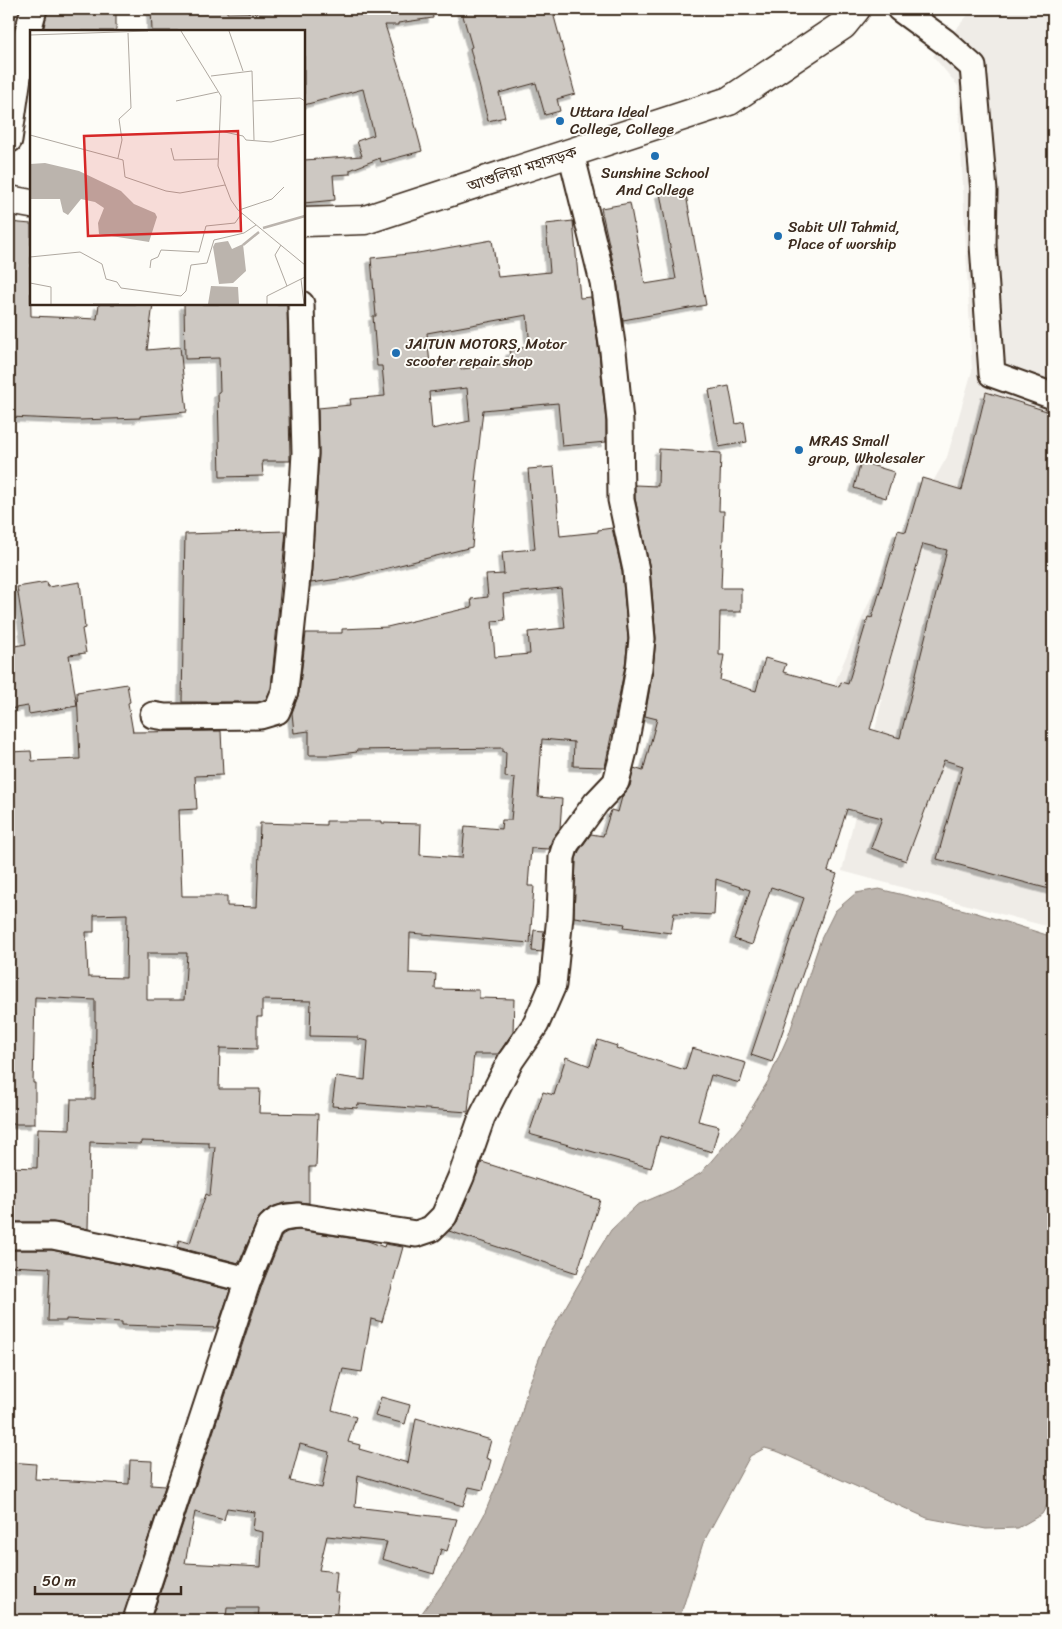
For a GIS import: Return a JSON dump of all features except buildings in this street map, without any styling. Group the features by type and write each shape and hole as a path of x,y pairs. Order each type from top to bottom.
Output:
{"highway":[{"name":"আশুলিয়া মহাসড়ক","path":"305,222 365,220 728,101 845,14"},
{"path":"9,200 30,204"}],"street":[{"path":"9,140 21,56 34,9"},
{"path":"900,9 945,42 974,67 984,191 983,245 992,374 1053,396"},
{"path":"136,1620 248,1280 270,1226 276,1220 286,1217 312,1217 416,1234 431,1229 444,1216 461,1177 482,1117 512,1060 536,1024 553,985 560,916 562,857 566,844 596,803 616,782 624,751 642,639 636,570 621,500 620,421 612,341 603,282 571,153"},
{"path":"153,715 165,717 260,716 277,711 284,691 298,568 304,452 301,305"},
{"path":"9,1236 53,1236 165,1259 248,1280"}],"shaded area":[{"path":"973,9 1044,9 1053,47 1053,928 842,871 882,700 829,697 882,571 947,457 972,371 958,86 933,56"},
{"path":"879,889 977,913 1053,937 1053,1495 1042,1514 1018,1528 986,1529 927,1518 779,1452 765,1448 750,1456 703,1543 679,1620 417,1620 456,1565 484,1515 503,1469 519,1424 528,1387 546,1341 611,1230 637,1205 670,1191 701,1173 741,1126 768,1081 789,1034 821,939 835,911 856,893"}],"place":[{"name":"Uttara Ideal College, College","path":"560,121"},
{"name":"Sunshine School And College","path":"655,156"},
{"name":"Sabit Ull Tahmid, Place of worship","path":"778,236"},
{"name":"JAITUN MOTORS, Motor scooter repair shop","path":"396,353"},
{"name":"MRAS Small group, Wholesaler","path":"799,450"}]}
